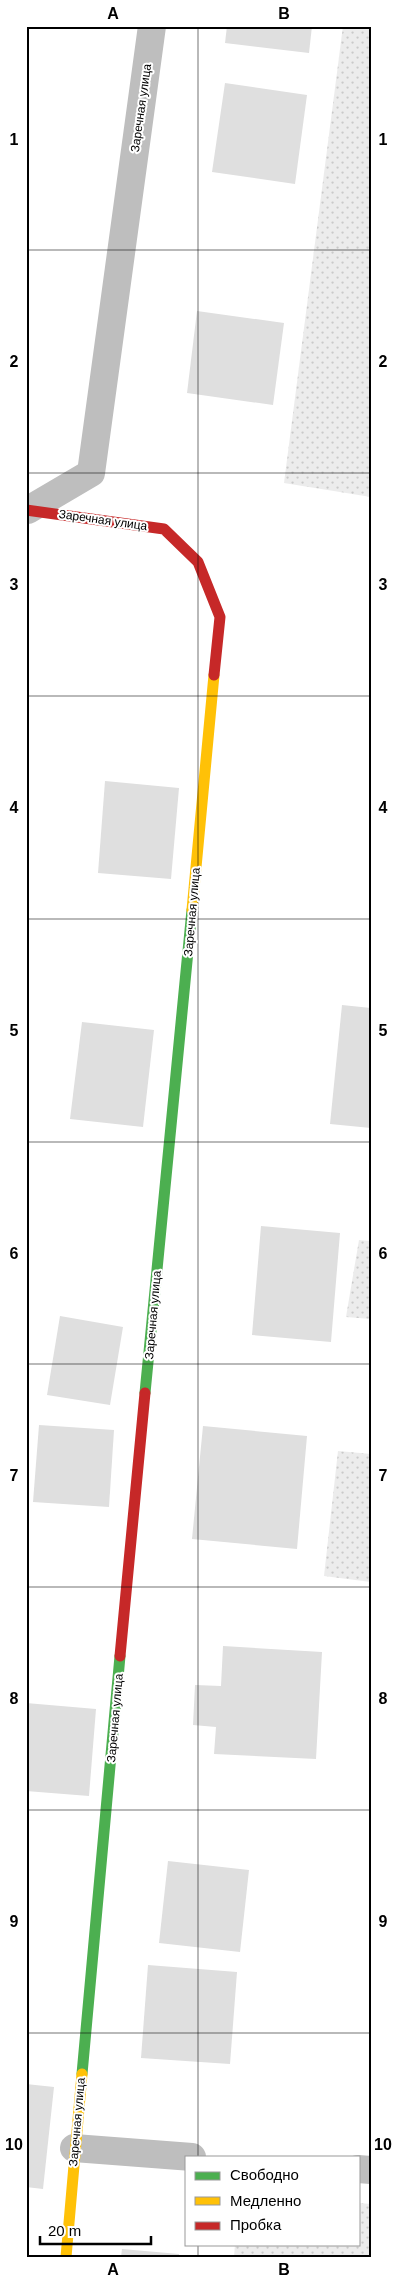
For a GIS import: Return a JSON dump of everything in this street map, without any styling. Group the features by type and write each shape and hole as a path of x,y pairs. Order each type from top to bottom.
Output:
{"street":[{"name":"Заречная улица","path":"27,510 91,473 152,26"},
{"name":"Заречная улица","path":"27,510 102,518 164,529 198,562 220,617 74,2148 66,2257"},
{"path":"74,2148 185,2156"}],"shaded area":[{"path":"343,26 371,26 371,497 284,483"},
{"path":"359,1240 371,1241 371,1319 346,1317"},
{"path":"338,1451 371,1454 371,1582 324,1576"},
{"path":"360,2203 371,2204 371,2257 234,2257 235,2246 360,2246"}],"building":[{"path":"227,26 312,26 309,53 225,43"},
{"path":"225,83 307,95 295,184 212,172"},
{"path":"197,311 284,323 273,405 187,393"},
{"path":"105,781 179,788 171,879 98,873"},
{"path":"342,1005 371,1008 371,1128 330,1124"},
{"path":"82,1022 154,1030 143,1127 70,1119"},
{"path":"261,1226 340,1233 331,1342 252,1335"},
{"path":"60,1316 123,1327 110,1405 47,1395"},
{"path":"39,1425 114,1430 109,1507 33,1502"},
{"path":"203,1426 307,1436 297,1549 192,1539"},
{"path":"223,1646 322,1652 316,1759 214,1754 216,1727 193,1725 195,1685 221,1686"},
{"path":"26,1703 96,1709 89,1796 26,1791"},
{"path":"168,1861 249,1870 240,1952 159,1943"},
{"path":"148,1965 237,1972 230,2064 141,2058"},
{"path":"26,2084 54,2087 43,2189 26,2187"},
{"path":"122,2249 179,2254 179,2257 121,2257"}],"traffic: fast":[{"path":"145,1393 192,910"},
{"path":"82,2074 120,1656"}],"traffic: slow":[{"path":"192,910 214,675"},
{"path":"66,2257 82,2074"}],"traffic: jam":[{"path":"26,510 164,529 198,562 220,617 214,675"},
{"path":"120,1656 145,1393"}]}
